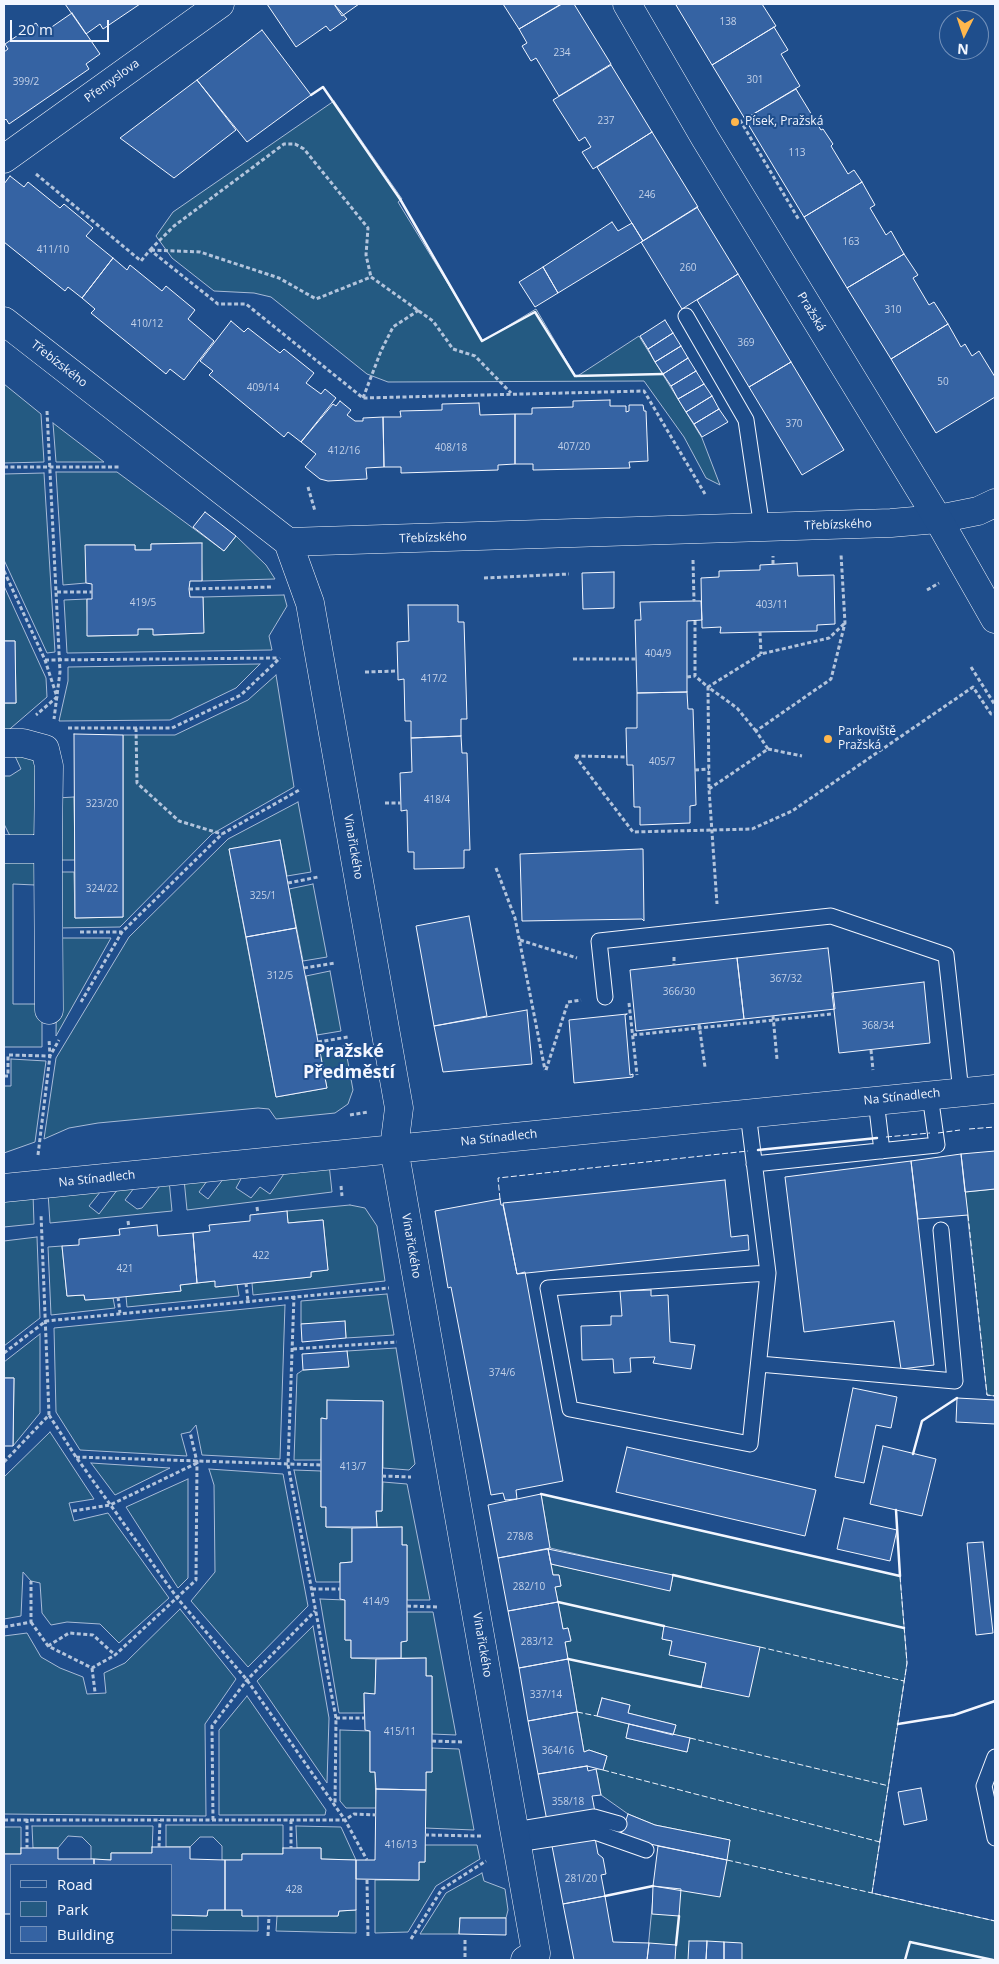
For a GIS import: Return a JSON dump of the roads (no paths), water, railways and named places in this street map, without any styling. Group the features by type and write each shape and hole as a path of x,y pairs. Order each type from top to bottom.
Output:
{"street":[{"name":"Přemyslova","path":"4,159 220,4"},
{"name":"Pražská","path":"627,4 705,138 938,519 995,619"},
{"name":"Třebízského","path":"4,321 288,542 762,528 938,519 978,511 995,503"},
{"name":"Vinařického","path":"288,542 310,603 399,1108 394,1148 516,1837 532,1958"},
{"path":"4,743 23,743 49,738 48,932 56,1021"},
{"path":"4,849 48,849"},
{"name":"Na Stínadlech","path":"4,1188 995,1089"}],"lane":[{"path":"686,316 746,420 762,528"},
{"path":"605,997 599,941 832,916 946,955 961,1092"},
{"path":"754,1164 937,1145 930,1094"},
{"path":"876,1100 882,1151"},
{"path":"748,1113 768,1273 750,1444 570,1409 548,1288 768,1273"},
{"path":"759,1364 955,1381 941,1230"},
{"path":"995,1757 984,1786 995,1838"},
{"path":"516,1837 594,1817 620,1824"},
{"path":"516,1837 595,1832 646,1850"}],"place":[{"name":"Písek, Pražská","path":"735,122"},
{"name":"Parkoviště Pražská","path":"828,739"}],"district":[{"name":"Pražské Předměstí","path":"349,1062"}]}
